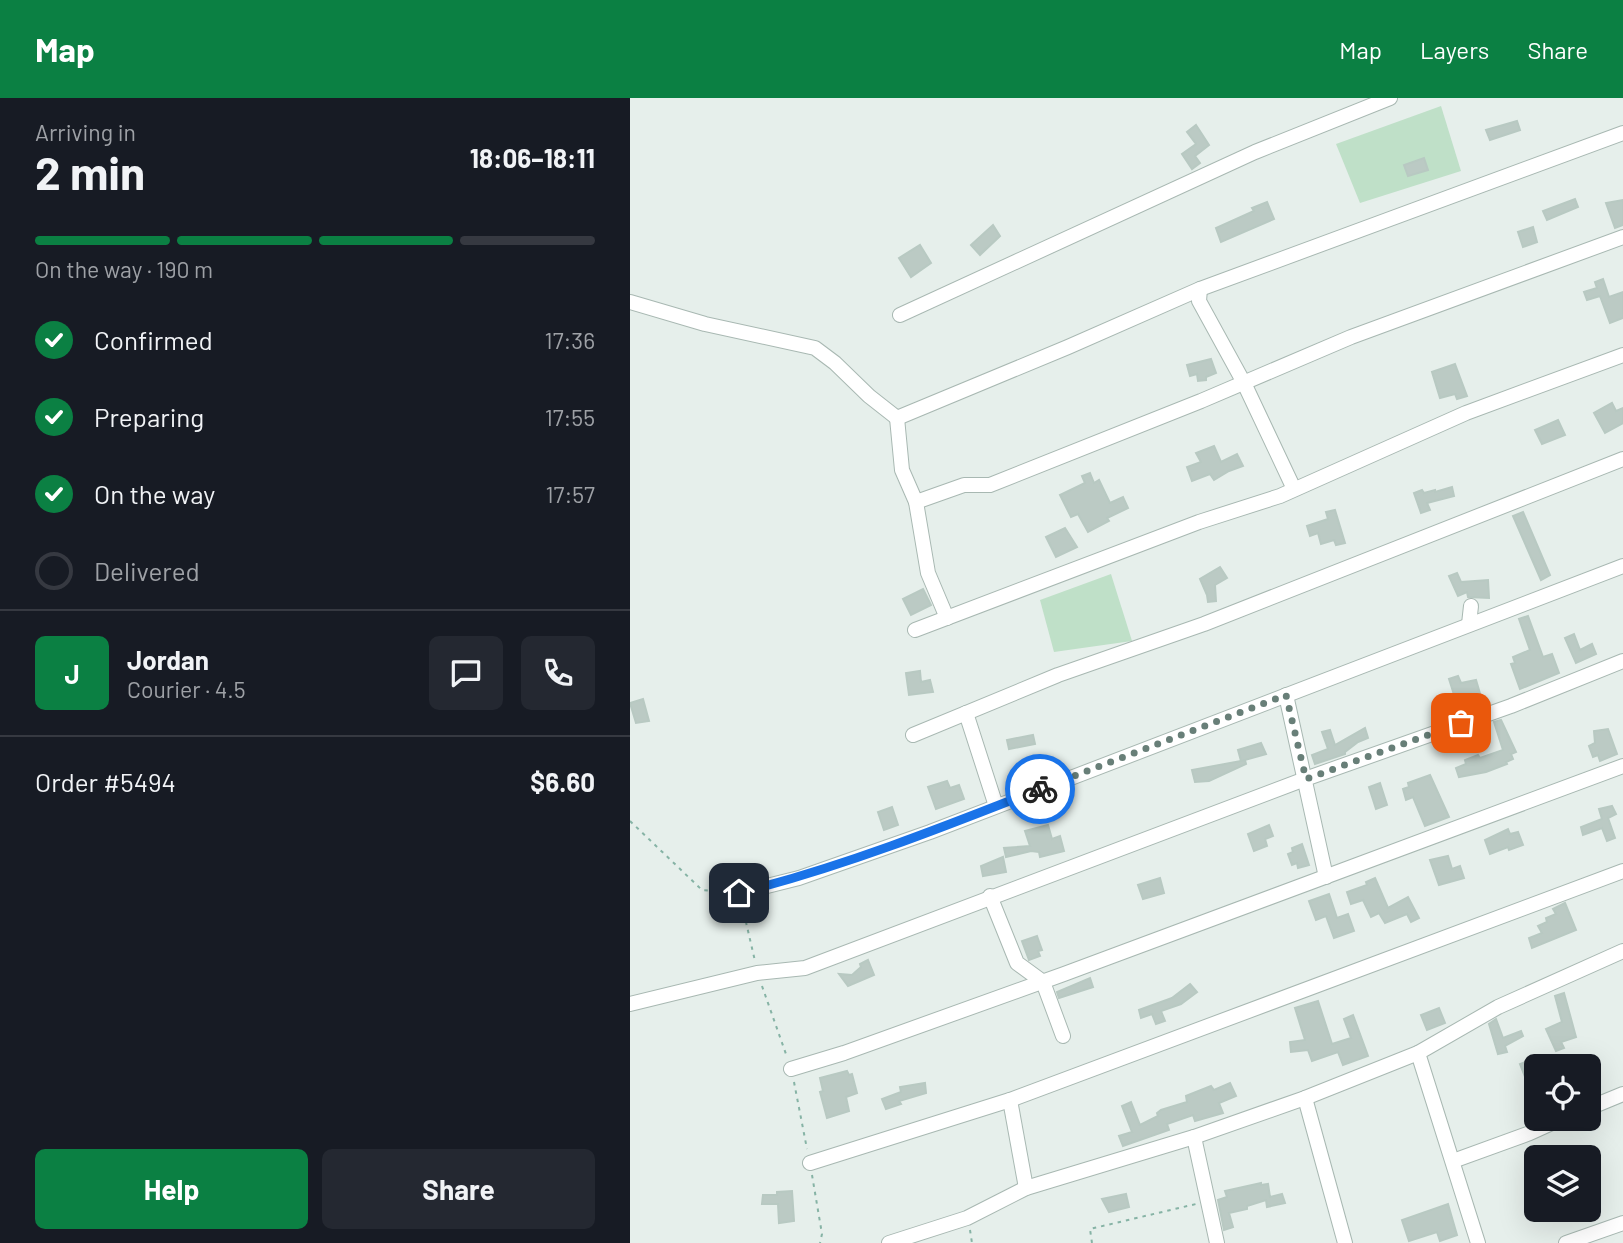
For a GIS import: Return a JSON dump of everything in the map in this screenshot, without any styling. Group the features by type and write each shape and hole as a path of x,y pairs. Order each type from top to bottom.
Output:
{"street":[{"path":"900,315 1255,152 1390,98"},
{"path":"897,418 1200,289 1623,133"},
{"path":"916,502 964,485 990,485 1351,337 1623,237"},
{"path":"1200,289 1199,301 1244,383 1294,489"},
{"path":"630,302 705,324 814,348 897,418 902,470 916,502 928,573 947,618"},
{"path":"915,630 1199,522 1294,489 1465,413 1623,355"},
{"path":"913,735 1058,675 1204,624 1623,459"},
{"path":"739,893 799,878 930,832 1623,566"},
{"path":"1469,624 1471,606"},
{"path":"630,1004 757,973 805,968 990,896 1511,706 1623,662"},
{"path":"1286,695 1326,877"},
{"path":"966,713 996,806"},
{"path":"791,1069 844,1053 1044,982 1623,766"},
{"path":"810,1163 1010,1100 1622,874"},
{"path":"990,896 1017,963 1044,982 1063,1036"},
{"path":"889,1243 967,1218 1026,1188 1194,1137 1306,1098 1418,1054 1498,1007 1623,951"},
{"path":"1418,1054 1478,1243"},
{"path":"1601,1103 1623,1094"},
{"path":"1306,1098 1345,1243"},
{"path":"1010,1100 1026,1188"},
{"path":"1452,1161 1534,1131"},
{"path":"1194,1137 1217,1243"},
{"path":"1566,1243 1623,1223"}],"path":[{"path":"630,821 702,890 739,893 757,973 791,1069 822,1234 820,1243"},
{"path":"1092,1243 1090,1229 1207,1201"}],"green space":[{"path":"1441,106 1461,171 1360,203 1336,144"},
{"path":"1111,574 1132,641 1054,652 1040,600"}],"building":[{"path":"1517,121 1520,130 1490,140 1486,130"},
{"path":"1196,125 1209,145 1195,156 1200,163 1192,169 1182,154 1196,144 1187,132"},
{"path":"1424,158 1428,170 1408,176 1404,165"},
{"path":"1575,199 1578,207 1547,220 1543,211"},
{"path":"1623,200 1623,225 1615,228 1606,203"},
{"path":"1267,202 1274,219 1221,242 1216,228 1254,211 1252,208"},
{"path":"993,225 1000,236 980,255 971,245"},
{"path":"1533,227 1537,242 1523,247 1518,232"},
{"path":"920,245 931,263 911,277 899,258"},
{"path":"1603,279 1609,297 1623,292 1623,318 1610,323 1600,296 1587,300 1584,292 1597,288 1595,282"},
{"path":"1211,359 1216,373 1206,377 1206,380 1198,381 1197,374 1190,376 1187,365"},
{"path":"1455,364 1467,396 1457,399 1455,394 1440,398 1432,372"},
{"path":"1612,403 1616,411 1623,408 1623,423 1605,433 1594,413"},
{"path":"1558,420 1565,435 1542,444 1535,430"},
{"path":"1214,446 1221,462 1237,454 1243,466 1214,480 1210,474 1192,481 1187,467 1201,462 1196,453"},
{"path":"1090,473 1094,483 1099,480 1110,503 1123,497 1128,508 1107,518 1109,521 1088,532 1078,514 1071,517 1060,495 1085,483 1082,476"},
{"path":"1452,487 1454,496 1427,503 1430,510 1421,513 1414,493 1422,490 1424,493 1435,492"},
{"path":"1335,510 1345,543 1336,545 1334,540 1321,544 1318,533 1310,536 1307,526 1328,519 1326,512"},
{"path":"1523,512 1550,575 1541,580 1513,516"},
{"path":"1065,528 1077,547 1056,557 1046,537"},
{"path":"1220,567 1227,578 1215,585 1216,601 1208,602 1200,579"},
{"path":"1457,573 1461,582 1488,580 1489,598 1468,597 1467,592 1458,596 1449,576"},
{"path":"923,589 931,605 911,615 903,599"},
{"path":"1528,616 1543,657 1552,654 1559,673 1520,689 1511,664 1515,663 1513,657 1530,650 1519,619"},
{"path":"1574,634 1580,650 1592,644 1596,654 1576,663 1565,638"},
{"path":"920,671 921,682 930,680 933,692 909,695 906,673"},
{"path":"1458,676 1461,683 1476,680 1481,697 1456,701 1449,679"},
{"path":"643,699 649,721 636,723 630,703"},
{"path":"1501,720 1516,752 1511,754 1513,759 1486,772 1459,777 1456,768 1466,764 1465,760 1503,750 1494,722"},
{"path":"1365,728 1368,738 1358,742 1345,754 1315,764 1312,755 1328,749 1322,732 1330,730 1335,745"},
{"path":"1608,729 1617,754 1600,761 1598,755 1593,757 1589,746 1595,743 1594,731"},
{"path":"1033,735 1035,744 1009,749 1007,740"},
{"path":"1261,743 1266,754 1241,761 1238,750"},
{"path":"1245,760 1246,764 1209,781 1195,782 1192,770"},
{"path":"1430,775 1449,817 1425,826 1413,797 1406,800 1403,789 1409,787 1408,783"},
{"path":"947,781 950,788 959,785 964,799 936,809 928,787"},
{"path":"1380,783 1387,805 1376,809 1369,787"},
{"path":"1612,806 1616,814 1608,818 1615,838 1607,841 1602,828 1583,835 1581,827 1602,819 1599,809"},
{"path":"892,807 898,825 884,830 878,812"},
{"path":"1048,825 1052,839 1060,836 1064,851 1040,857 1039,852 1031,851 1006,857 1004,848 1030,846 1025,831"},
{"path":"1269,825 1273,836 1265,839 1267,846 1254,851 1248,834"},
{"path":"1508,829 1510,834 1518,832 1523,845 1490,854 1485,840"},
{"path":"1302,844 1309,865 1298,868 1297,863 1292,865 1288,854 1293,852 1292,848"},
{"path":"1448,856 1452,869 1460,866 1464,878 1439,885 1430,860"},
{"path":"1003,857 1006,872 983,876 981,866"},
{"path":"1160,878 1164,893 1143,899 1138,885"},
{"path":"1375,878 1388,908 1408,897 1419,918 1411,922 1407,914 1385,923 1379,913 1371,917 1363,900 1351,904 1347,892 1367,885 1366,882"},
{"path":"1329,894 1337,918 1348,914 1354,931 1334,938 1326,916 1316,920 1309,901"},
{"path":"1565,903 1576,930 1532,948 1529,938 1542,933 1538,926 1547,922 1546,918 1556,914 1553,909"},
{"path":"1037,936 1042,950 1038,951 1040,956 1029,960 1022,941"},
{"path":"868,960 874,975 848,986 839,974 852,975 861,967 860,964"},
{"path":"1090,978 1093,987 1059,998 1057,992"},
{"path":"1190,984 1197,992 1181,1004 1161,1011 1165,1021 1156,1024 1152,1014 1141,1018 1139,1010 1172,998"},
{"path":"1564,993 1576,1037 1561,1042 1564,1048 1556,1051 1546,1029 1562,1022 1555,996"},
{"path":"1318,1001 1332,1044 1351,1038 1344,1019 1353,1015 1368,1056 1343,1065 1338,1052 1312,1061 1308,1050 1291,1052 1290,1042 1305,1040 1295,1008"},
{"path":"1439,1008 1445,1023 1427,1030 1421,1015"},
{"path":"1496,1019 1503,1038 1521,1031 1523,1036 1505,1046 1507,1052 1498,1054 1489,1024"},
{"path":"847,1071 849,1075 852,1074 857,1093 846,1097 849,1111 827,1118 820,1092 823,1091 820,1078"},
{"path":"925,1083 926,1093 899,1101 901,1104 886,1109 882,1099 901,1092 900,1087"},
{"path":"1230,1083 1236,1096 1219,1103 1223,1113 1195,1121 1193,1115 1167,1124 1169,1130 1123,1146 1119,1136 1132,1132 1122,1106 1131,1102 1140,1125 1158,1116 1157,1113 1161,1110 1187,1102 1186,1096 1211,1086 1214,1090"},
{"path":"1261,1183 1268,1184 1270,1197 1282,1194 1285,1203 1267,1207 1266,1200 1247,1206 1247,1209 1229,1213 1233,1227 1224,1230 1218,1200 1227,1197 1225,1191"},
{"path":"792,1191 794,1221 779,1223 778,1204 762,1204 763,1195"},
{"path":"1126,1194 1129,1207 1109,1212 1102,1199"},
{"path":"1448,1204 1457,1235 1440,1241 1437,1232 1409,1241 1402,1220"}],"way so far":[{"path":"1040,789 1286,695 1306,779 1461,723"}],"route":[{"path":"739,893 799,878 930,832 1040,789"}]}
